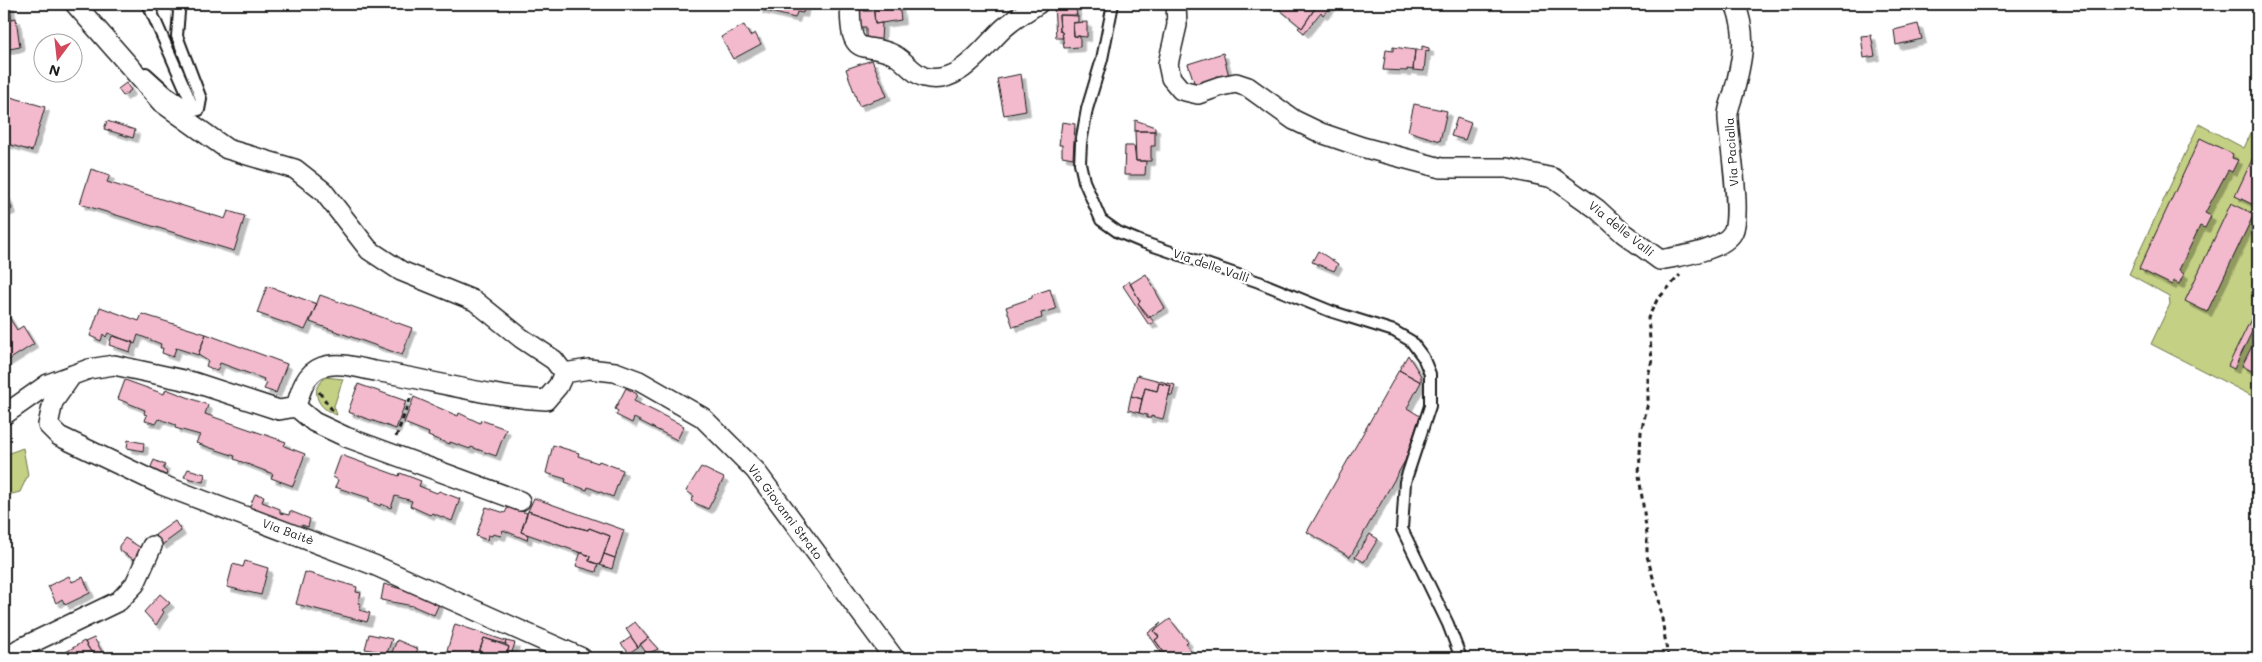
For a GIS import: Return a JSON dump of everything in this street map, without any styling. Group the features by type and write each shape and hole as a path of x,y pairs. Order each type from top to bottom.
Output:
{"street":[{"path":"74,4 161,102 227,149 296,169 323,191 369,250 401,271 475,301 521,338 554,360 564,372 558,386 546,400 518,398 418,377 329,365 321,367 310,375 299,394 296,407"},
{"path":"850,4 853,38 858,44 863,47 877,48 892,53 918,75 940,78 971,63 1005,27 1038,4"},
{"name":"Via delle Valli","path":"1176,4 1177,25 1168,64 1171,78 1181,90 1198,94 1236,83 1248,87 1294,120 1321,133 1362,147 1440,168 1507,168 1553,178 1597,209 1623,233 1660,260 1696,253 1724,241"},
{"name":"Via Pacialla","path":"1724,241 1733,232 1736,220 1728,116 1744,50 1742,20 1735,4"},
{"path":"4,415 48,384 89,369 114,365 193,382 279,410 296,407 314,422 346,437 520,501"},
{"name":"Via Giovanni Strato","path":"564,372 589,369 615,372 639,381 702,417 755,470 894,658"},
{"name":"Via Baitè","path":"72,375 53,402 48,425 59,436 162,485 374,565 582,658"},
{"path":"6,658 19,648 119,601 135,584 152,546"}],"lane":[{"path":"148,4 195,111"},
{"path":"177,4 179,12 177,36 201,99 199,110 195,111"},
{"name":"Via delle Valli","path":"1113,4 1102,59 1087,109 1080,150 1080,163 1084,181 1101,220 1118,232 1142,242 1259,282 1330,311 1394,331 1411,341 1423,357 1430,374 1430,406 1406,482 1402,529 1448,624 1461,658"},
{"path":"131,69 142,69 167,92 195,111"}],"path":[{"path":"1668,658 1659,599 1647,556 1647,535 1639,466 1641,432 1648,403 1648,376 1652,360 1648,318 1657,300 1674,280 1686,270"},
{"path":"396,438 411,396"}],"green space":[{"path":"2258,118 2258,399 2151,344 2170,304 2169,296 2129,274 2199,124 2244,148"},
{"path":"325,377 343,379 334,406 337,415 324,408 317,397 317,387"},
{"path":"23,448 28,475 20,492 4,496 4,455"}],"building":[{"path":"4,4 10,4 12,20 4,21"},
{"path":"759,4 805,4 803,13 797,12 795,18 758,9"},
{"path":"855,4 864,4 864,11 874,11 875,24 882,23 881,40 866,40 866,27 857,27"},
{"path":"873,4 899,4 901,20 875,24"},
{"path":"1054,4 1075,4 1077,15 1059,15 1060,31 1063,38 1056,38"},
{"path":"1273,4 1316,4 1317,5 1302,28"},
{"path":"1318,4 1333,4 1323,15 1321,12 1304,33 1298,28 1300,26 1302,28"},
{"path":"1059,15 1078,16 1078,22 1073,23 1074,36 1080,36 1080,47 1064,48"},
{"path":"16,18 20,47 4,50 4,21"},
{"path":"1087,22 1087,37 1074,36 1073,23"},
{"path":"1918,24 1922,39 1896,45 1894,30"},
{"path":"744,25 750,36 755,33 761,44 733,59 721,37"},
{"path":"1871,35 1875,56 1864,58 1861,36"},
{"path":"1422,46 1429,48 1429,52 1426,51 1424,71 1413,70 1415,50 1422,50"},
{"path":"1393,47 1415,50 1413,70 1383,70 1386,50 1393,51"},
{"path":"1223,53 1229,76 1195,85 1188,64"},
{"path":"872,60 887,96 859,106 846,69"},
{"path":"1021,74 1026,111 1004,115 997,79"},
{"path":"126,83 131,90 123,96 118,89"},
{"path":"4,95 45,107 32,151 4,143"},
{"path":"1414,104 1447,111 1440,141 1408,131"},
{"path":"1457,118 1471,123 1465,140 1451,136"},
{"path":"1135,120 1155,127 1155,131 1135,131"},
{"path":"107,121 135,130 133,138 104,129"},
{"path":"1062,122 1075,124 1073,158 1062,156 1062,145 1059,145"},
{"path":"1135,131 1155,131 1155,146 1151,146 1151,161 1136,161"},
{"path":"2200,138 2233,154 2232,158 2238,160 2232,172 2228,170 2205,213 2211,216 2205,228 2200,226 2179,270 2184,274 2179,284 2173,281 2172,285 2139,269"},
{"path":"1125,146 1134,146 1136,161 1146,161 1145,175 1124,175"},
{"path":"2258,147 2258,202 2256,206 2235,196"},
{"path":"91,169 110,175 107,182 225,219 228,211 245,216 234,251 80,204"},
{"path":"6,195 12,209 4,212 4,196"},
{"path":"2231,203 2254,214 2207,312 2185,301"},
{"path":"1318,251 1338,264 1334,271 1312,262"},
{"path":"1146,274 1165,308 1148,318 1138,303 1140,301 1130,284"},
{"path":"1129,281 1140,301 1138,303 1154,322 1149,325 1123,286"},
{"path":"267,286 317,304 305,330 257,313"},
{"path":"1050,289 1056,309 1041,313 1042,318 1013,327 1006,307 1032,298 1032,295"},
{"path":"320,295 412,328 402,355 310,322"},
{"path":"2258,305 2258,319 2234,369 2228,366"},
{"path":"100,307 139,321 142,314 206,334 198,355 176,348 173,357 162,353 163,348 160,348 161,344 138,335 135,344 108,333 106,337 103,334 101,341 90,336"},
{"path":"7,314 17,330 23,326 34,344 4,363 4,315"},
{"path":"206,334 287,364 276,393 264,389 267,383 263,382 264,379 220,363 217,371 206,366 208,361 198,355"},
{"path":"2258,334 2258,364 2254,372 2242,366"},
{"path":"112,336 133,342 130,352 109,345"},
{"path":"1408,355 1421,376 1421,382 1399,370"},
{"path":"1399,370 1421,382 1407,408 1420,416 1405,461 1350,557 1307,532"},
{"path":"1137,375 1175,385 1172,396 1169,395 1171,386 1159,383 1157,391 1145,388 1142,399 1131,396"},
{"path":"125,380 164,394 166,389 208,405 205,414 286,442 284,446 305,454 293,486 271,478 273,474 234,459 235,456 196,443 200,435 175,428 176,425 159,419 156,424 145,421 147,415 144,414 145,410 118,399"},
{"path":"1159,383 1171,386 1163,419 1151,416 1151,418 1147,418 1147,415 1139,413 1145,388 1157,391"},
{"path":"358,384 406,401 396,429 348,412"},
{"path":"626,388 637,394 634,401 684,426 677,440 634,418 632,423 616,415 618,411 615,409"},
{"path":"1131,396 1142,399 1139,413 1128,410"},
{"path":"414,397 458,416 459,413 480,423 481,420 506,429 496,456 471,447 470,449 450,442 450,444 428,436 429,433 404,423"},
{"path":"128,440 144,443 143,451 127,448"},
{"path":"553,445 579,453 578,456 623,470 613,497 588,487 587,490 565,482 566,479 546,473"},
{"path":"341,455 399,476 400,473 421,481 419,486 460,499 452,521 432,513 430,515 410,506 412,501 395,496 391,508 381,504 380,506 369,501 369,498 335,487 338,480 333,477"},
{"path":"154,460 165,465 163,469 167,472 165,478 149,471"},
{"path":"701,467 724,478 708,509 691,501 694,496 686,491"},
{"path":"188,469 205,474 203,482 184,477"},
{"path":"255,494 264,496 262,502 280,509 280,513 289,515 290,511 310,519 308,527 302,525 301,529 248,511"},
{"path":"534,498 624,530 615,558 604,554 610,536 589,528 588,530 568,525 528,511"},
{"path":"486,507 505,513 508,507 527,513 521,532 528,535 527,540 503,530 501,536 488,535 487,540 476,536"},
{"path":"528,511 568,525 588,530 589,528 610,536 600,565 589,561 590,556 521,532"},
{"path":"175,521 181,531 162,545 155,535"},
{"path":"1370,534 1378,539 1364,562 1355,557"},
{"path":"125,538 143,549 136,561 119,550 119,546"},
{"path":"581,552 590,556 589,561 598,564 596,572 576,566"},
{"path":"604,554 615,558 612,569 600,565"},
{"path":"245,561 268,568 261,595 227,587 233,564 243,567"},
{"path":"305,572 357,587 356,592 361,593 358,603 361,604 359,610 370,613 367,622 296,604"},
{"path":"69,576 72,582 83,577 90,593 65,605 62,599 56,603 48,586"},
{"path":"384,584 415,593 439,604 434,615 413,606 381,600"},
{"path":"160,594 170,603 162,610 164,612 156,625 144,612"},
{"path":"1170,619 1188,642 1186,643 1194,658 1168,658 1155,640 1159,637 1154,631"},
{"path":"635,622 648,638 638,647 626,629"},
{"path":"1161,623 1154,631 1159,637 1155,640 1168,658 1165,658 1148,633"},
{"path":"455,624 506,641 505,644 484,638 477,658 466,658 447,651"},
{"path":"369,634 392,639 387,653 365,649"},
{"path":"631,637 638,647 629,653 621,644"},
{"path":"94,638 106,658 95,658 85,642"},
{"path":"484,638 509,647 506,658 477,658"},
{"path":"648,638 658,649 647,654 640,644"},
{"path":"397,640 418,649 413,658 390,657"},
{"path":"84,641 95,658 58,657"},
{"path":"506,641 515,643 510,658 506,655 509,647 505,644"}]}
